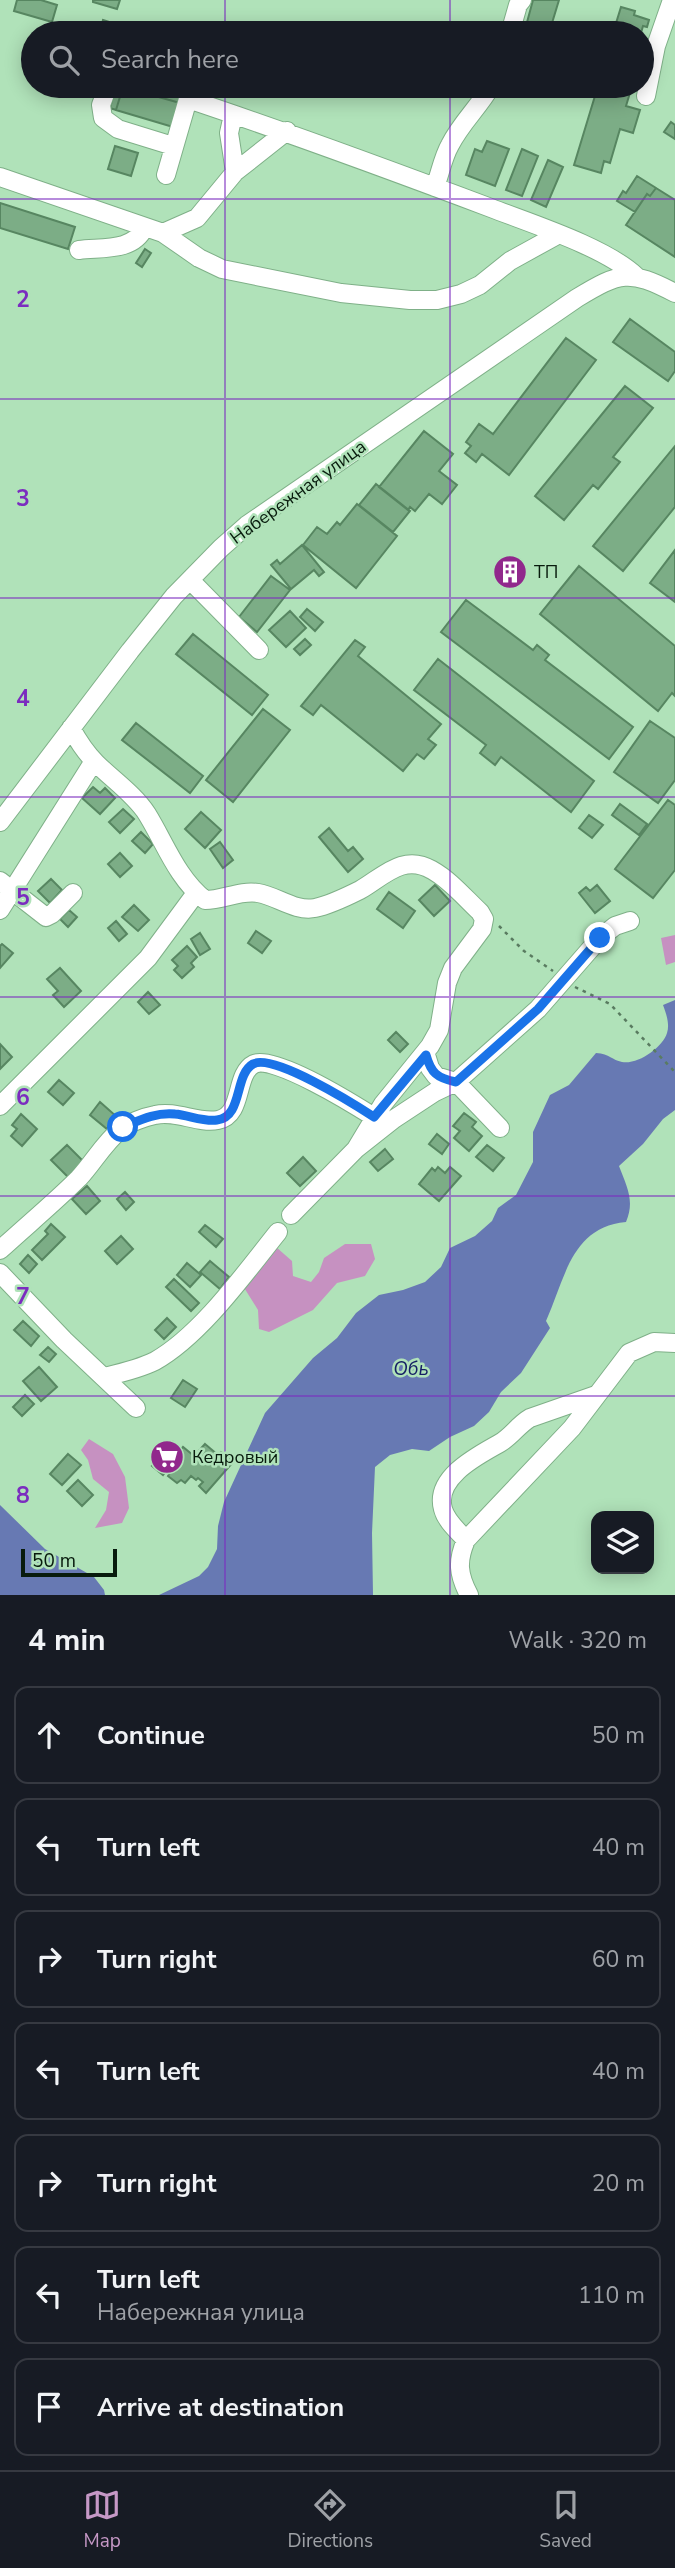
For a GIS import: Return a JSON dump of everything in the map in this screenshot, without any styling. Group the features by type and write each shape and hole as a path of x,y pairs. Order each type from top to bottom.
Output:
{"street":[{"path":"513,21 522,0"},
{"path":"654,56 673,1"},
{"path":"103,98 101,105 103,118 118,129 173,146"},
{"path":"166,175 182,98"},
{"path":"196,98 233,116 287,131 559,234 624,265 636,276 675,293"},
{"path":"435,187 447,149 460,127 483,98"},
{"path":"233,116 229,133 235,172"},
{"path":"163,233 197,218 235,172 287,131"},
{"path":"0,177 163,233 199,258 222,269 341,293 410,300 437,300 461,294 480,285 510,261 559,234"},
{"path":"79,250 117,247 135,241 144,228"},
{"name":"Набережная улица","path":"0,822 130,651 190,580 247,524 577,298 610,279 636,276"},
{"path":"190,580 259,650"},
{"path":"71,728 94,761 147,815 161,842 196,893 205,900 246,892 260,893 295,906 312,909 360,890 388,870 411,863 421,865 439,875 480,912 484,919 482,929 450,974 439,1030 426,1055 374,1117 356,1149"},
{"path":"0,910 7,886 94,761"},
{"path":"7,886 46,917 73,893"},
{"path":"0,1106 148,958 196,893"},
{"path":"291,1215 356,1149 394,1119 435,1092 456,1082 538,1009 600,938 615,926 630,921"},
{"path":"426,1055 436,1076 456,1082 499,1128"},
{"path":"0,1250 77,1180 123,1127 154,1115 172,1113 218,1120 226,1117 234,1104 246,1071 256,1062 268,1062 295,1073 374,1117"},
{"path":"104,1377 147,1365 181,1344 278,1232"},
{"path":"0,1273 136,1408"},
{"path":"469,1595 462,1582 458,1557 466,1540 555,1447 629,1353 654,1342 675,1343"},
{"path":"466,1540 443,1509 442,1498 455,1473 475,1457 510,1436 520,1424 548,1410 596,1395"}],"path":[{"path":"641,1034 675,1072"}],"shaded area":[{"path":"675,935 675,962 666,965 661,938"},
{"path":"345,1244 371,1244 375,1259 365,1276 337,1283 313,1310 269,1332 259,1329 258,1310 243,1286 276,1247 292,1261 293,1276 311,1282 319,1272 324,1258"},
{"path":"89,1439 113,1454 125,1477 129,1508 122,1523 95,1528 106,1510 109,1492 93,1479 88,1460 81,1450"}],"water":[{"name":"Обь","path":"675,1000 675,1110 663,1119 643,1144 619,1166 630,1201 626,1222 608,1226 582,1244 572,1258 546,1321 550,1328 521,1373 501,1392 489,1412 474,1426 429,1451 412,1449 390,1455 375,1467 373,1595 159,1595 199,1576 208,1567 217,1549 218,1526 224,1502 265,1413 313,1358 337,1338 356,1313 379,1295 425,1282 441,1267 450,1248 475,1236 492,1221 498,1208 516,1195 533,1162 533,1132 550,1095 569,1085 596,1053 622,1062 635,1061 649,1054 661,1044 668,1030 663,1005"},
{"path":"0,1505 45,1549 94,1577 105,1595 0,1595"}],"building":[{"path":"17,0 41,0 57,5 52,21 14,11"},
{"path":"93,0 120,0 117,9"},
{"path":"533,0 559,0 553,21 527,21"},
{"path":"621,7 635,11 634,15 649,20 649,21 617,21"},
{"path":"113,98 120,98 116,110 110,108"},
{"path":"120,98 162,98 180,103 173,127 116,110"},
{"path":"162,98 181,98 180,103"},
{"path":"594,98 628,98 626,106 640,110 633,133 620,129 610,163 604,161 601,173 574,165"},
{"path":"671,122 675,125 675,139 664,132"},
{"path":"487,141 509,149 495,186 466,175 475,149 482,152"},
{"path":"115,146 138,153 131,176 108,169"},
{"path":"522,149 538,156 522,196 506,190"},
{"path":"548,160 563,167 546,207 531,200"},
{"path":"637,176 656,188 650,196 647,194 635,212 617,201"},
{"path":"656,188 675,200 675,257 626,225 647,194 650,196"},
{"path":"0,203 75,227 68,249 0,228"},
{"path":"145,249 151,253 142,267 136,263"},
{"path":"630,319 675,352 675,371 668,381 613,342"},
{"path":"566,338 596,360 509,475 482,454 476,462 465,453 471,446 466,442 479,424 493,434"},
{"path":"625,386 653,408 613,457 620,462 598,489 593,485 564,520 535,496"},
{"path":"424,431 453,454 439,471 457,485 442,504 429,494 415,511 410,507 408,510 379,487"},
{"path":"675,446 675,507 623,571 593,546"},
{"path":"376,484 410,511 393,532 359,505"},
{"path":"357,504 397,536 356,588 303,545 317,527 327,534 337,522 340,525"},
{"path":"302,545 324,572 319,576 314,570 291,589 271,565 277,560 280,564"},
{"path":"675,550 675,602 650,583"},
{"name":"ТП","path":"506,561 522,574 515,583 499,571"},
{"path":"579,566 675,646 675,696 672,693 658,711 540,614"},
{"path":"271,576 290,590 257,632 239,617"},
{"path":"466,600 533,650 537,645 549,655 545,660 633,727 609,759 441,632"},
{"path":"307,609 323,622 315,631 300,617"},
{"path":"290,611 306,628 286,647 269,630"},
{"path":"193,634 268,695 252,715 176,654"},
{"path":"305,639 311,645 300,655 294,649"},
{"path":"355,640 365,647 358,656 441,724 428,739 436,745 424,759 417,754 403,771 321,705 313,715 301,706"},
{"path":"438,659 594,781 571,812 501,757 495,765 480,753 486,745 414,690"},
{"path":"263,709 290,730 233,802 206,780"},
{"path":"650,721 675,738 675,780 658,803 614,772"},
{"path":"136,723 203,776 190,793 122,740"},
{"path":"93,787 100,793 105,788 115,798 100,814 82,798"},
{"path":"668,800 675,805 675,870 653,898 615,869"},
{"path":"620,804 647,824 639,835 612,815"},
{"path":"123,809 134,819 120,833 109,822"},
{"path":"201,812 221,830 205,848 185,829"},
{"path":"589,815 603,825 592,838 579,828"},
{"path":"329,828 348,851 353,847 363,859 348,872 319,837"},
{"path":"141,832 153,844 145,853 132,841"},
{"path":"220,842 233,860 223,868 210,849"},
{"path":"120,853 132,866 120,877 108,864"},
{"path":"51,879 62,890 50,903 38,891"},
{"path":"435,885 450,901 434,916 419,900"},
{"path":"597,885 610,901 595,913 579,893 586,887 590,891"},
{"path":"389,892 415,911 403,928 377,909"},
{"path":"134,905 149,920 138,931 122,917"},
{"path":"69,910 77,917 68,927 60,919"},
{"path":"116,921 127,934 119,941 108,928"},
{"path":"256,931 271,941 262,953 248,943"},
{"path":"200,933 210,949 200,955 191,939"},
{"path":"2,944 13,953 0,968 0,946"},
{"path":"187,946 197,957 191,963 194,967 182,978 174,970 178,966 172,960"},
{"path":"60,968 81,991 64,1007 53,995 58,991 47,979"},
{"path":"148,992 160,1005 149,1014 138,1002"},
{"path":"396,1032 408,1044 400,1052 388,1040"},
{"path":"0,1044 12,1057 0,1069"},
{"path":"59,1080 74,1093 63,1105 48,1092"},
{"path":"100,1102 117,1117 107,1129 90,1115"},
{"path":"464,1113 476,1122 472,1127 482,1136 469,1151 454,1138 460,1131 453,1126"},
{"path":"21,1114 37,1129 22,1146 11,1136 17,1129 12,1125"},
{"path":"437,1134 449,1144 442,1154 429,1144"},
{"path":"67,1145 83,1161 68,1177 51,1160"},
{"path":"487,1145 504,1158 493,1171 476,1157"},
{"path":"385,1149 393,1159 378,1171 370,1162"},
{"path":"303,1157 316,1171 300,1186 287,1173"},
{"path":"438,1167 445,1173 450,1167 461,1176 439,1201 419,1184 432,1168 435,1171"},
{"path":"87,1186 100,1201 86,1214 72,1199"},
{"path":"125,1192 134,1202 126,1210 117,1199"},
{"path":"51,1224 65,1237 42,1260 32,1250 48,1234 45,1231"},
{"path":"205,1225 223,1239 216,1247 199,1232"},
{"path":"121,1236 133,1249 117,1264 105,1251"},
{"path":"28,1255 37,1264 29,1273 20,1264"},
{"path":"210,1261 229,1277 220,1289 200,1272"},
{"path":"187,1263 201,1275 190,1287 177,1275"},
{"path":"174,1279 199,1303 191,1311 166,1287"},
{"path":"167,1318 176,1327 164,1339 155,1330"},
{"path":"23,1321 39,1336 31,1346 14,1330"},
{"path":"48,1347 56,1354 49,1362 40,1355"},
{"path":"39,1367 57,1387 41,1401 23,1381"},
{"path":"183,1380 197,1389 185,1407 171,1398"},
{"path":"25,1395 34,1404 22,1416 13,1407"},
{"name":"Кедровый","path":"173,1442 181,1449 166,1466 168,1469 163,1475 152,1466"},
{"path":"205,1444 218,1455 221,1452 233,1462 206,1493 199,1486 203,1482 198,1478 196,1480 191,1476 185,1483 181,1480 177,1483 168,1476 171,1471 166,1466 183,1447 194,1456"},
{"path":"68,1454 81,1465 62,1485 50,1474"},
{"path":"78,1480 93,1495 82,1506 67,1491"}],"place":[{"name":"ТП","path":"510,572"},
{"name":"Кедровый","path":"167,1457"}],"route":[{"path":"123,1127 154,1115 172,1113 204,1119 218,1120 226,1117 234,1104 246,1071 256,1062 268,1062 295,1073 374,1117 426,1055 436,1076 456,1082 538,1009 600,938"}]}
